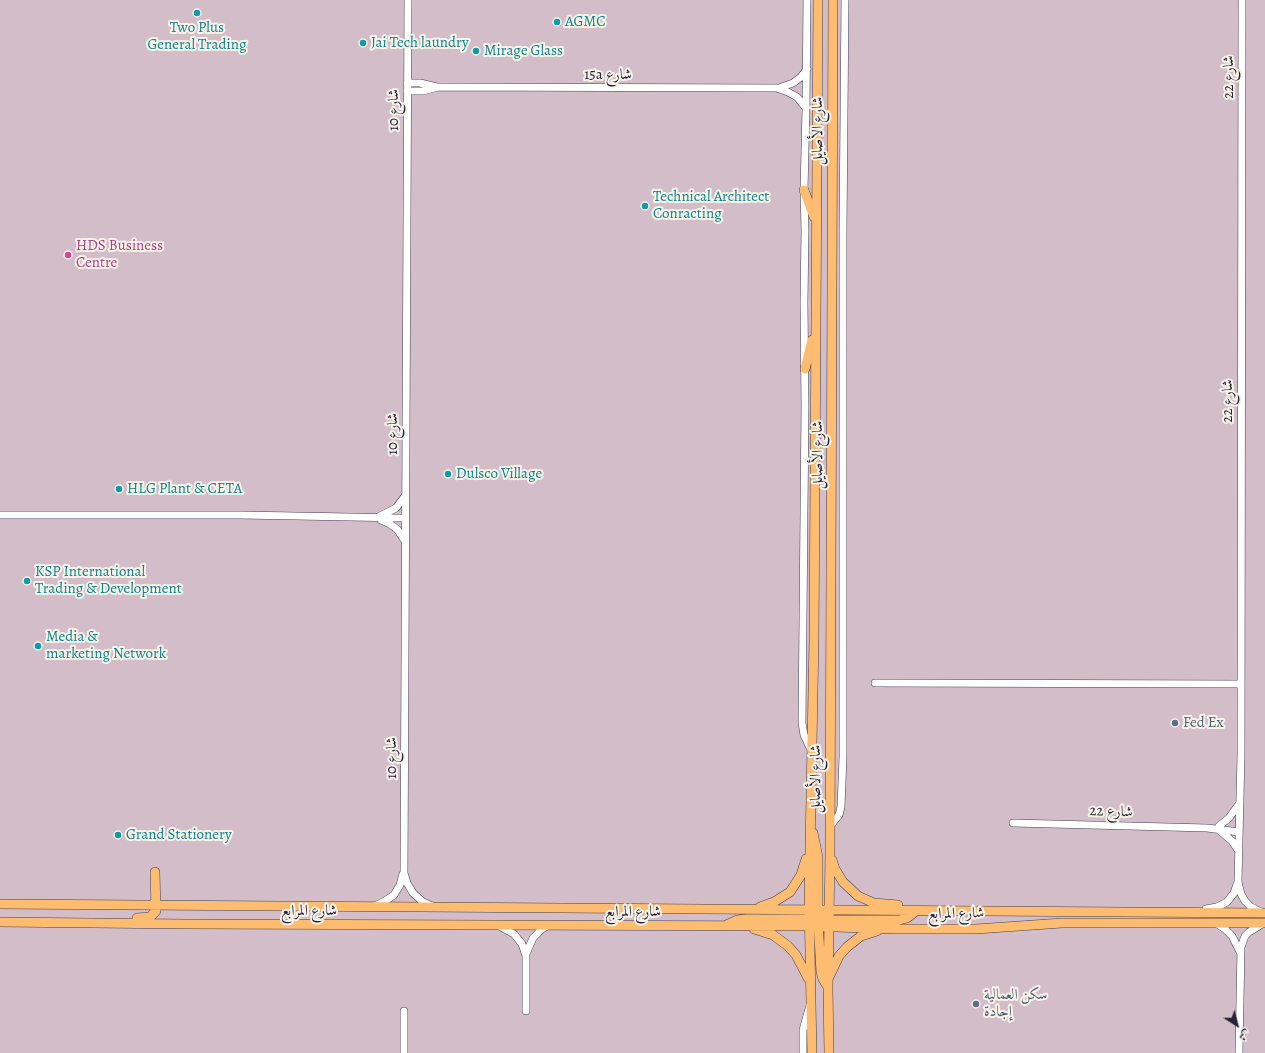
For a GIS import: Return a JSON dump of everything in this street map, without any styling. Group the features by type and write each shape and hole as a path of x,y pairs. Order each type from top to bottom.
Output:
{"main road":[{"name":"شارع الأصايل","path":"818,0 814,631 810,826 819,919 828,984 829,1053"},
{"name":"شارع الأصايل","path":"812,1053 810,981 830,853 833,0"},
{"path":"804,190 816,223"},
{"path":"805,369 809,348 815,333"},
{"path":"748,910 774,902 785,896 794,887 804,868 810,826"},
{"path":"830,853 838,876 848,888 858,896 874,903 902,905 916,911"},
{"path":"82,923 93,919 148,918 155,913 157,905 155,872"},
{"name":"شارع المرابع","path":"0,904 748,910 892,929 976,929 1062,923 1264,923"},
{"name":"شارع المرابع","path":"0,922 497,926 747,926 916,911 1264,913"},
{"path":"725,926 742,919 819,919"},
{"path":"747,926 773,935 788,946 796,955 810,981"},
{"path":"828,984 839,956 851,942 867,934 892,929"}],"street":[{"name":"شارع 10","path":"408,0 404,868 407,883 413,893 423,902 436,907"},
{"path":"806,0 807,69 804,190 805,369 802,723 806,741 812,752"},
{"path":"830,826 838,815 841,807 843,757 843,231 845,0"},
{"name":"شارع 22","path":"1242,0 1241,684 1238,882 1241,894 1245,900 1251,907 1264,913"},
{"name":"15a شارع","path":"407,91 438,87 779,88 789,86 807,69"},
{"name":"15a شارع","path":"407,83 420,83 438,87"},
{"name":"15a شارع","path":"779,88 797,97 806,108"},
{"path":"375,518 396,508 406,496"},
{"path":"0,515 240,515 406,518"},
{"path":"375,518 393,526 400,533 405,542"},
{"path":"875,683 1241,684"},
{"path":"1219,828 1234,814 1240,802"},
{"name":"شارع 22","path":"1013,823 1239,829"},
{"name":"شارع 22","path":"1219,828 1232,841 1238,850"},
{"name":"شارع 10","path":"372,907 385,901 394,894 400,884 404,868"},
{"name":"شارع 22","path":"1189,912 1214,908 1224,904 1234,893 1238,882"},
{"path":"1216,923 1232,936 1240,952"},
{"path":"1239,1053 1240,947 1245,936 1254,928 1264,923"},
{"path":"497,926 509,930 522,944 526,956 526,1011"},
{"path":"526,956 533,938 547,926"},
{"path":"803,1053 803,1030 810,1005"},
{"path":"404,1010 404,1053"}],"shaded area":[{"path":"0,0 1265,0 1265,1053 0,1053"}],"place":[{"name":"Two Plus General Trading","path":"197,13"},
{"name":"AGMC","path":"557,22"},
{"name":"Jai Tech laundry","path":"363,43"},
{"name":"Mirage Glass","path":"476,51"},
{"name":"Technical Architect Conracting","path":"645,206"},
{"name":"HDS Business Centre","path":"68,255"},
{"name":"Dulsco Village","path":"448,474"},
{"name":"HLG Plant & CETA","path":"119,489"},
{"name":"KSP International Trading & Development","path":"27,581"},
{"name":"Media & marketing Network","path":"38,646"},
{"name":"Fed Ex","path":"1175,723"},
{"name":"Grand Stationery","path":"118,835"},
{"name":"سكن العمالية إجادة","path":"976,1004"}]}
